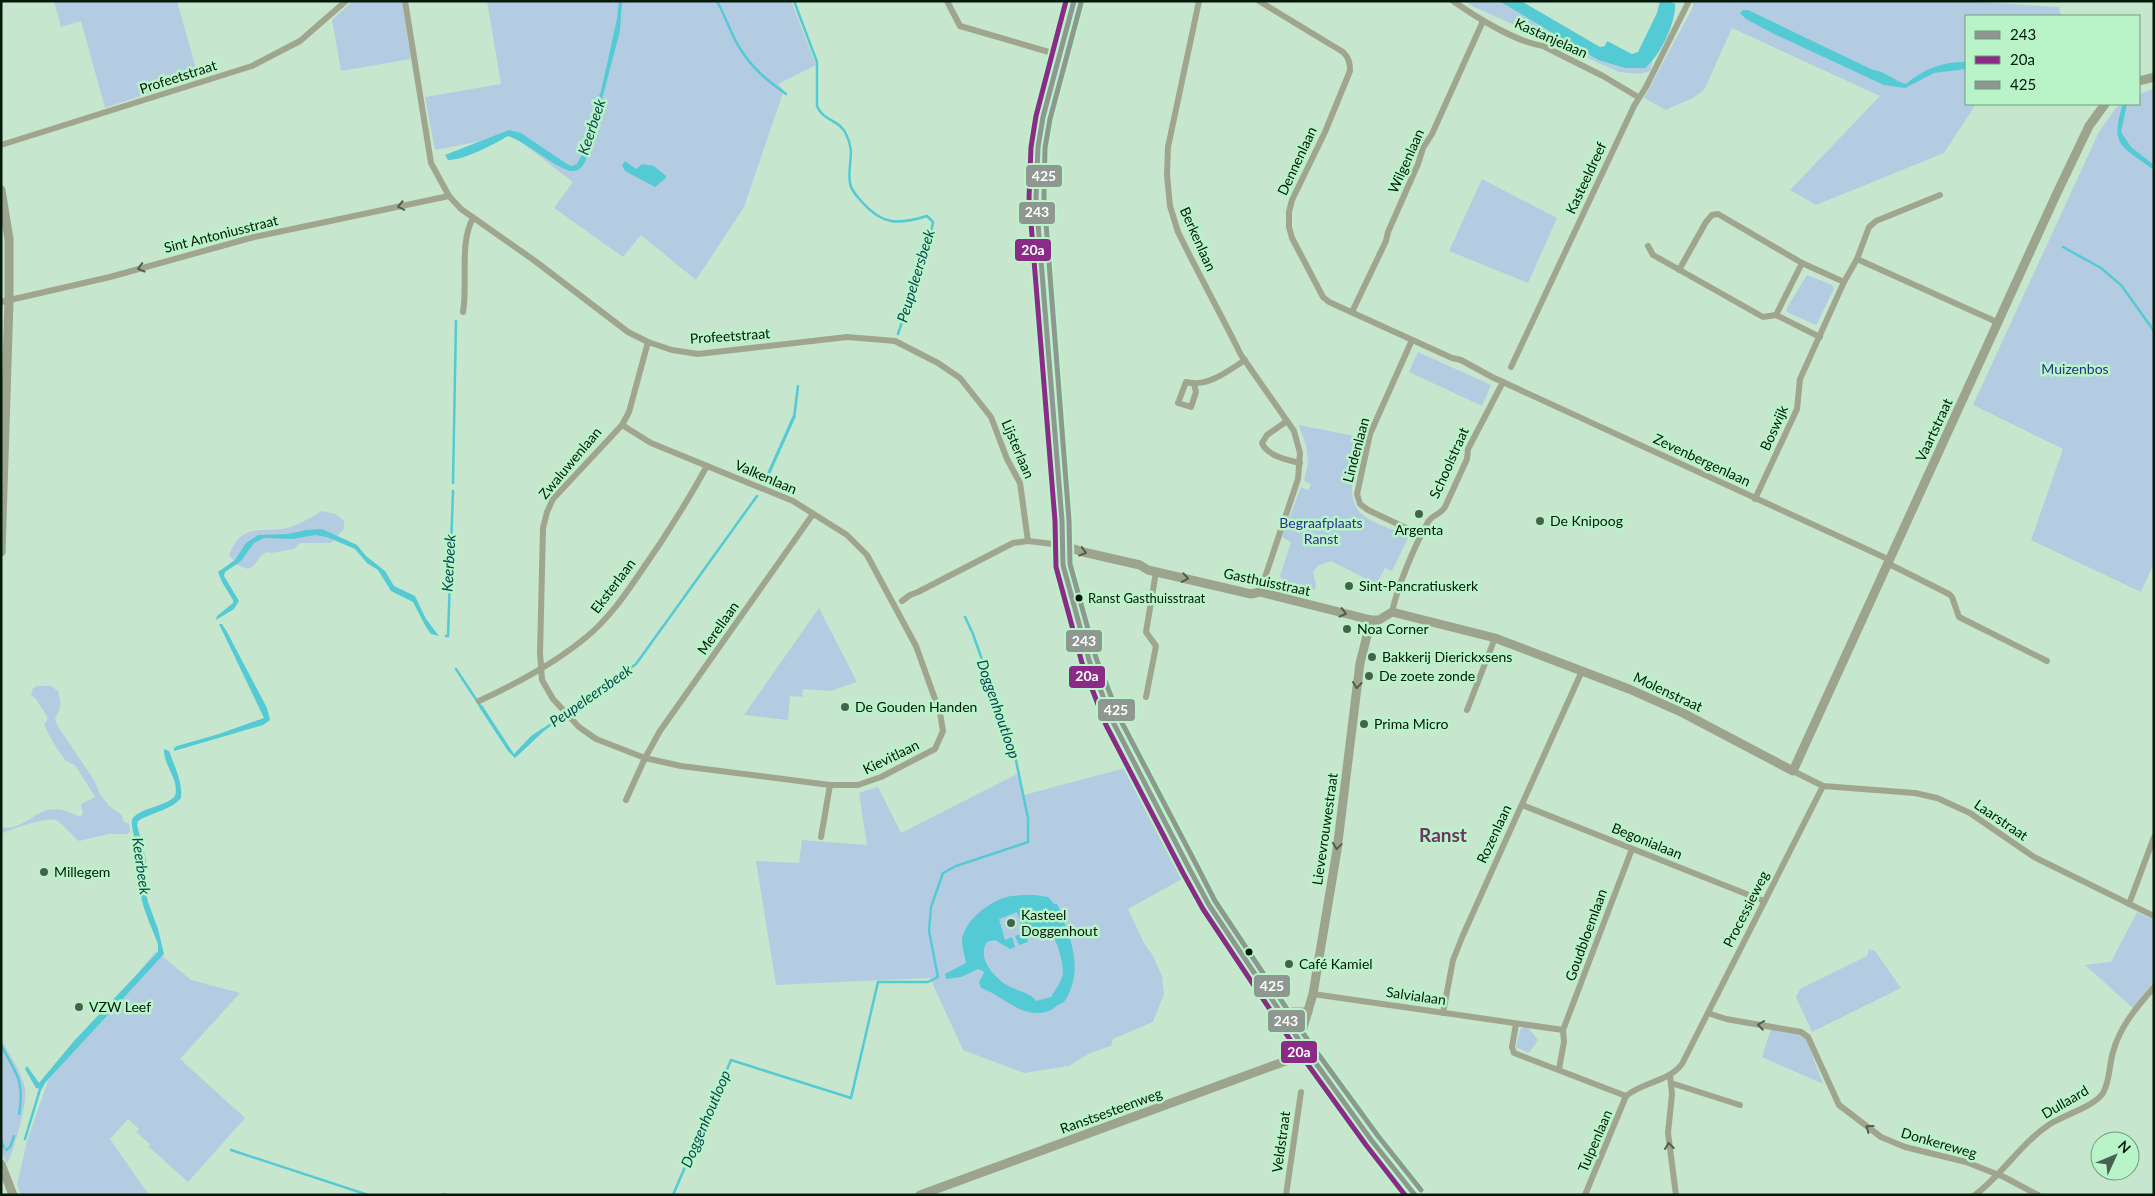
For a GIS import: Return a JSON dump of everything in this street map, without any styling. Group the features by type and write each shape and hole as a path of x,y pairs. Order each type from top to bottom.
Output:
{"street":[{"name":"Profeetstraat","path":"1,145 252,66 300,41 346,1"},
{"name":"Profeetstraat","path":"405,1 431,163 438,179 449,196 473,218 535,261 628,332 648,342 672,350 698,354 847,337 895,341 922,354 960,378"},
{"path":"947,1 960,26 1059,55"},
{"path":"1074,1 1043,117 1038,147 1036,198 1063,562 1078,625 1114,722 1209,905 1299,1040 1372,1141 1415,1195"},
{"name":"Berkenlaan","path":"1199,1 1168,147 1170,206 1178,232 1245,360 1297,440 1300,463 1298,479 1260,592"},
{"name":"Dennenlaan","path":"1259,1 1343,52 1348,58 1350,71 1325,132 1292,200 1289,212 1289,227 1292,238 1318,290 1329,302 1461,360 1503,382"},
{"name":"Kastanjelaan","path":"1453,1 1483,20 1532,45 1543,46 1638,97"},
{"name":"Kasteeldreef","path":"1511,367 1638,97 1646,87 1689,1"},
{"name":"Wilgenlaan","path":"1352,312 1386,242 1388,232 1418,164 1423,148 1432,134 1483,20"},
{"path":"2140,81 2154,77"},
{"name":"Vaartstraat","path":"1793,771 2089,126 2104,105"},
{"path":"1,190 9,239 5,301 7,411 1,552"},
{"name":"Sint Antoniusstraat","path":"5,301 110,277 254,237 449,196"},
{"name":"Boswijk","path":"1755,499 1798,409 1800,379 1844,282 1857,258 1869,227 1876,221 1940,196"},
{"path":"1679,270 1706,222 1712,215 1718,214 1802,263 1844,282"},
{"path":"463,312 466,297 466,234 473,218"},
{"path":"1648,246 1653,255 1763,317 1776,315 1820,337"},
{"path":"1857,258 1998,323"},
{"path":"1776,315 1802,263"},
{"name":"Lindenlaan","path":"1412,340 1370,434 1357,494 1360,504 1368,510 1422,535"},
{"name":"Zwaluwenlaan","path":"540,669 543,528 547,512 553,499 622,425 629,412 648,342"},
{"path":"1194,384 1214,379 1245,360"},
{"name":"Lijsterlaan","path":"960,378 991,417 1007,459 1020,483 1028,541"},
{"name":"Zevenbergenlaan","path":"1503,382 1889,562 1949,594 1952,597 1956,613 1968,623 2047,661"},
{"name":"Schoolstraat","path":"1392,612 1404,573 1422,535 1430,519 1440,514 1445,506 1468,450 1503,382"},
{"path":"1286,421 1267,435 1262,443 1266,450 1288,461 1300,463"},
{"name":"Valkenlaan","path":"622,425 651,443 793,501 857,543 867,556 894,605"},
{"name":"Eksterlaan","path":"479,701 562,656 585,638 616,607 679,516 707,466"},
{"name":"Merellaan","path":"645,758 660,732 813,514"},
{"path":"894,605 912,598 918,592 1001,548 1028,541 1062,545"},
{"name":"Gasthuisstraat","path":"1062,545 1156,572 1251,594 1260,592 1371,620"},
{"path":"1146,697 1156,646 1146,632 1156,572"},
{"name":"Kievitlaan","path":"540,669 542,680 553,700 584,732 627,753 681,766 830,785 858,785 881,778 935,749 943,731 940,713 916,646 894,605"},
{"path":"1371,620 1379,620 1392,612"},
{"name":"Molenstraat","path":"1392,612 1495,638 1654,699 1823,786"},
{"name":"Lievevrouwestraat","path":"1299,1040 1313,994 1337,850 1360,663 1371,620"},
{"path":"1467,710 1495,638"},
{"name":"Rozenlaan","path":"1443,1013 1453,960 1582,671"},
{"path":"626,800 645,758"},
{"path":"821,837 830,785"},
{"name":"Processieweg","path":"1670,1079 1682,1064 1823,786"},
{"name":"Laarstraat","path":"1823,786 1905,792 1937,798 1970,814 2034,857 2154,916"},
{"name":"Begonialaan","path":"1522,805 1764,901"},
{"path":"2129,904 2154,837"},
{"name":"Goudbloemlaan","path":"1559,1069 1564,1042 1563,1030 1632,849"},
{"name":"Dullaard","path":"1975,1195 1991,1183 1996,1175 2026,1144 2047,1126 2091,1103 2102,1094 2107,1084 2113,1051 2122,1029 2154,987"},
{"name":"Salvialaan","path":"1313,994 1563,1030"},
{"path":"1281,1012 1308,1012"},
{"name":"Donkereweg","path":"1708,1013 1726,1019 1801,1032 1808,1037 1839,1105 1870,1128 1895,1144 1966,1162 2038,1195"},
{"path":"1516,1024 1512,1047 1514,1053 1626,1096 1646,1085 1670,1079 1740,1106"},
{"name":"Ranstsesteenweg","path":"920,1195 932,1193 1294,1062 1299,1040"},
{"path":"1670,1079 1668,1133 1676,1195"},
{"name":"Veldstraat","path":"1286,1195 1301,1092"},
{"name":"Tulpenlaan","path":"1586,1195 1626,1096"},
{"path":"1,1164 8,1189"}],"green space":[{"path":"54,1 177,1 198,76 105,108 81,21 61,27"},
{"path":"353,1 402,1 411,59 341,71 332,20"},
{"path":"487,1 791,1 816,65 778,84 784,90 744,207 696,280 641,235 623,257 554,208 573,182 512,135 435,150 425,97 501,84"},
{"path":"1465,1 1499,1 1597,60 1625,68 1647,66 1653,59 1650,71 1640,74 1619,72 1474,7"},
{"path":"1694,1 1958,1 2059,7 2061,15 1965,15 1965,105 1975,105 1944,153 1816,205 1790,190 1880,96 1732,28 1702,92 1666,110 1644,98 1692,9"},
{"name":"Muizenbos","path":"2154,89 2154,563 2141,592 2031,540 2063,449 1973,405 2099,132 2120,105 2140,105 2140,94"},
{"path":"1482,179 1557,218 1528,283 1449,251"},
{"path":"1807,275 1832,285 1834,289 1816,325 1787,312 1787,308"},
{"path":"1418,352 1491,385 1482,406 1409,372"},
{"name":"Begraafplaats Ranst","path":"1299,425 1364,438 1353,478 1353,499 1356,507 1372,521 1409,536 1392,571 1385,568 1376,584 1331,561 1317,566 1313,573 1316,584 1315,590 1284,582 1280,576 1291,542 1282,537 1301,487 1308,490 1311,484 1304,481 1308,462 1306,446"},
{"path":"322,511 335,514 344,521 344,529 331,543 300,543 294,549 271,553 266,552 248,569 237,565 229,555 234,545 246,533 287,528"},
{"path":"819,608 857,682 830,691 803,689 802,697 790,696 788,720 744,715"},
{"path":"37,686 51,686 58,691 60,705 55,718 57,725 94,780 100,794 109,806 122,815 123,821 129,824 130,831 128,834 109,834 79,841 55,820 44,820 1,834 1,828 22,824 37,814 53,809 78,816 83,815 81,804 95,797 75,765 66,761 44,725 48,718 36,699 31,695 33,688"},
{"path":"1125,768 1182,879 1128,909 1162,976 1164,994 1153,1022 1113,1039 1111,1046 1090,1053 1069,1066 1024,1073 963,1050 930,978 776,985 756,861 799,863 802,840 867,845 859,793 878,787 901,833 1017,774 1024,795"},
{"path":"2137,912 2154,920 2154,981 2133,1008 2085,965 2111,962"},
{"path":"1869,949 1875,951 1901,988 1812,1032 1796,997 1800,989 1867,956"},
{"path":"156,951 191,980 240,993 180,1059 245,1118 188,1182 149,1147 150,1144 136,1132 139,1129 128,1119 110,1139 149,1195 21,1195 17,1185 27,1141 48,1081"},
{"path":"1526,1025 1538,1040 1529,1053 1516,1047 1520,1030"},
{"path":"1771,1029 1800,1033 1806,1039 1823,1084 1762,1057"},
{"path":"1,1039 21,1075 25,1088 20,1126 7,1164 1,1151"}],"water":[{"path":"619,1 622,1 620,31 586,160 581,168 573,171 560,167 508,136 470,155 448,160 445,155 509,130 521,133 571,166 577,164 585,149 594,109 601,91 617,19"},
{"path":"1499,1 1521,1 1600,47 1605,46 1607,41 1632,54 1638,52 1657,13 1660,1 1669,1 1675,4 1675,12 1666,39 1651,63 1645,68 1625,68 1598,60"},
{"path":"1743,10 1748,10 1906,84 1919,74 1934,67 1965,62 1965,69 1934,73 1905,88 1884,85 1772,33 1746,19 1740,13"},
{"path":"2123,105 2127,105 2121,132 2131,147 2154,165 2154,170 2126,150 2121,144 2117,129"},
{"path":"625,161 636,169 642,164 654,166 666,178 655,187 625,171 622,165"},
{"path":"793,415 796,416 767,481 764,480"},
{"path":"322,529 357,545 366,556 385,571 394,586 415,596 426,619 439,636 431,634 413,602 391,591 378,570 367,563 355,549 327,537 315,535 293,539 264,538 254,543 241,561 225,572 224,576 239,601 234,609 216,620 217,616 233,603 218,572 235,560 246,543 258,535 288,534"},
{"path":"219,624 222,624 227,632 267,708 270,720 263,725 174,751 174,748 177,746 264,718"},
{"path":"482,705 514,754 531,736 543,728 545,730 515,758 508,751 479,707"},
{"path":"164,749 169,751 178,774 181,798 172,806 138,821 137,825 146,860 148,902 158,929 164,954 45,1083 42,1089 36,1088 25,1069 27,1066 39,1083 74,1041 158,952 158,944 141,896 141,861 132,820 145,810 165,803 175,796 175,784 164,755"},
{"path":"1032,895 1048,897 1054,904 1057,904 1071,941 1075,970 1071,990 1065,1001 1048,1011 1039,1013 1028,1012 981,988 979,982 984,973 983,971 978,969 961,977 946,979 945,974 966,963 962,946 964,932 981,911 1004,898","holes":["1017,912 1024,933 1015,936 1019,945 1028,942 1027,940 1037,927 1048,928 1056,943 1062,961 1063,975 1051,997 1036,1001 1034,998 1000,980 987,965 984,954 987,942 995,940 1010,949 1015,947 1012,937 1005,940 999,919"]}],"waterway":[{"path":"717,1 737,44 746,57 761,74 786,94"},
{"name":"Peupeleersbeek","path":"794,1 817,62 817,106 823,115 843,129 849,141 851,153 849,176 853,191 869,210 884,219 899,222 927,216 933,222 930,238 898,334"},
{"path":"2063,247 2101,268 2121,285 2154,331"},
{"name":"Keerbeek","path":"453,483 456,321"},
{"name":"Peupeleersbeek","path":"794,418 798,386"},
{"name":"Keerbeek","path":"446,636 448,636 453,491"},
{"name":"Peupeleersbeek","path":"543,730 636,664 757,496"},
{"name":"Doggenhoutloop","path":"673,1195 731,1060 851,1098 878,982 928,982 938,977 929,931 931,907 943,873 956,866 1028,842 1028,818 1014,751 973,634 965,617"},
{"name":"Peupeleersbeek","path":"456,669 481,707"},
{"path":"1,1045 15,1070 20,1085 21,1103 19,1114"},
{"name":"Keerbeek","path":"25,1139 41,1086"},
{"name":"Keerbeek","path":"6,1150 10,1147 14,1136"},
{"path":"1,1142 4,1147"},
{"path":"231,1150 368,1195"}],"transit line":[{"name":"20a","path":"1066,1 1036,116 1031,147 1029,198 1055,521 1056,567 1082,663 1106,725 1203,909 1293,1044 1366,1145 1405,1195"},
{"name":"243","path":"1074,1 1043,117 1038,147 1036,198 1062,521 1063,565 1089,660 1113,722 1209,905 1299,1040 1372,1141 1415,1195"},
{"name":"425","path":"1081,3 1050,119 1045,148 1044,198 1069,520 1070,564 1096,658 1120,719 1215,901 1305,1036 1378,1136 1421,1190"}],"place":[{"name":"Argenta","path":"1419,514"},
{"name":"De Knipoog","path":"1540,521"},
{"name":"Sint-Pancratiuskerk","path":"1349,586"},
{"name":"Ranst Gasthuisstraat","path":"1079,598"},
{"name":"Noa Corner","path":"1347,629"},
{"name":"Bakkerij Dierickxsens","path":"1372,657"},
{"name":"De zoete zonde","path":"1369,676"},
{"name":"De Gouden Handen","path":"845,707"},
{"name":"Prima Micro","path":"1364,724"},
{"name":"Millegem","path":"44,872"},
{"name":"Kasteel Doggenhout","path":"1011,923"},
{"name":"Café Kamiel","path":"1289,964"},
{"name":"VZW Leef","path":"79,1007"}],"district":[{"name":"Ranst","path":"1443,835"}]}
